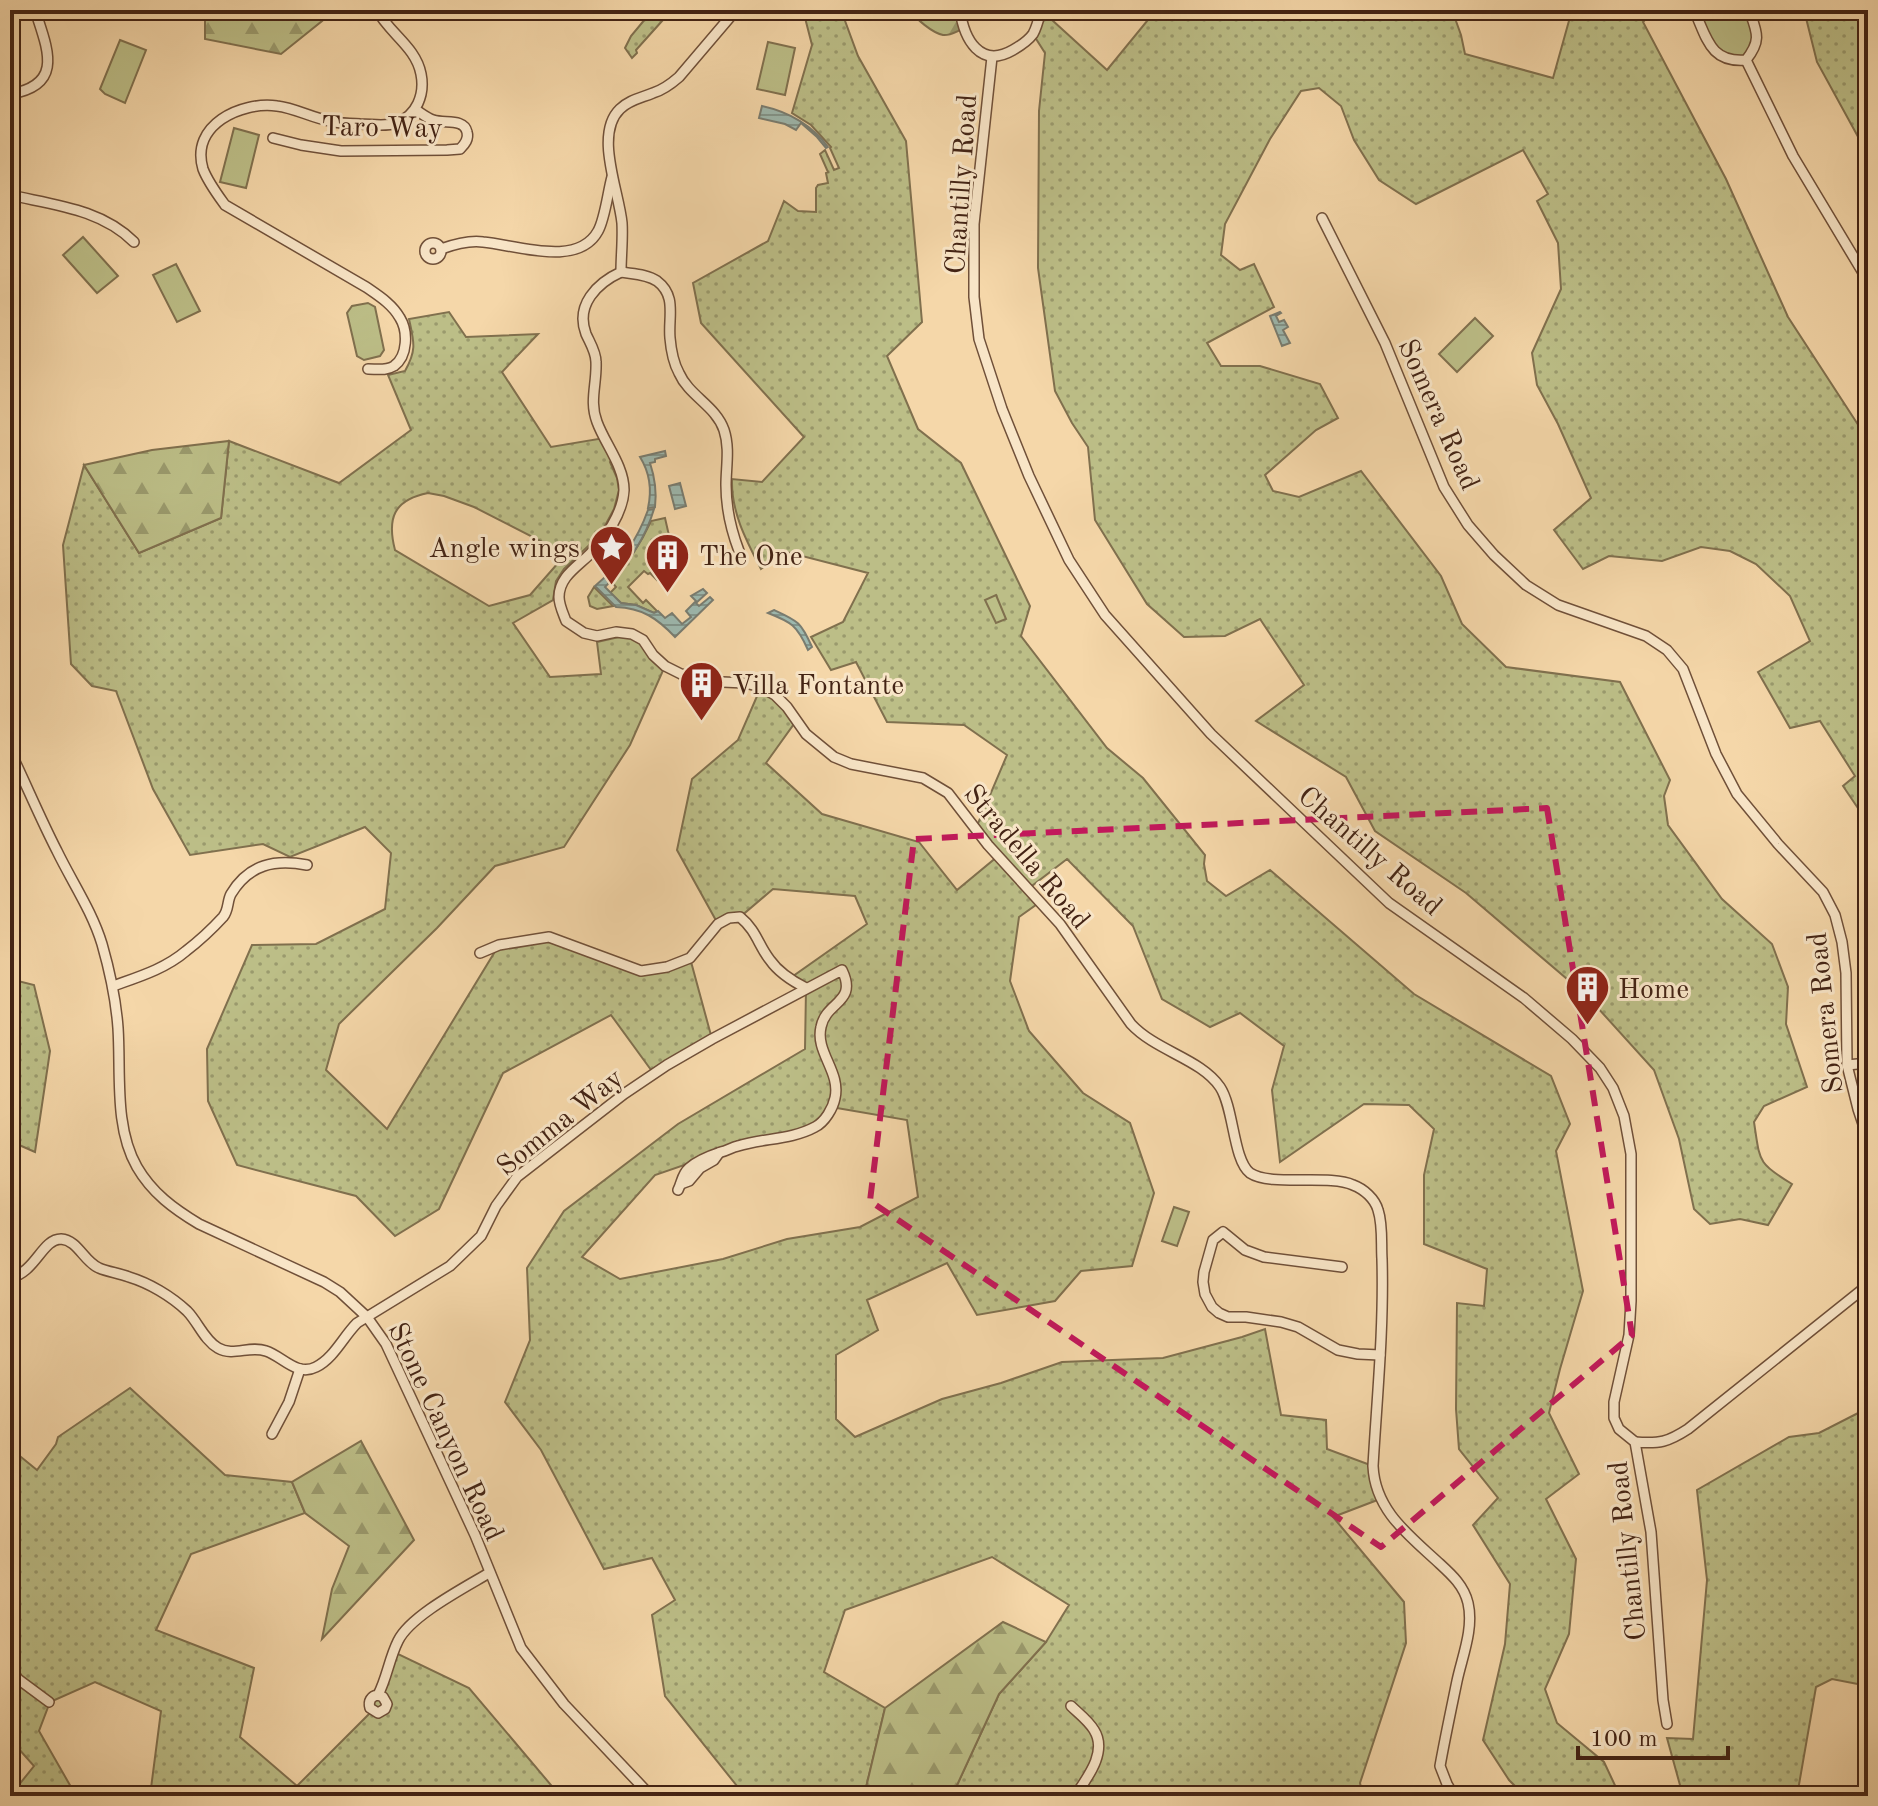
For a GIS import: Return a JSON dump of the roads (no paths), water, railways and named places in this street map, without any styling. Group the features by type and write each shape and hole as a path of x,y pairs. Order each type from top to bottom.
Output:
{"street":[{"path":"10,94 37,84 49,63 35,10"},
{"path":"368,369 394,366 401,358 405,332 401,319 386,301 366,287 225,205 202,167 201,149 209,130 223,117 240,109 277,106 331,122 382,125 409,117 416,110 422,91 418,62 377,10"},
{"path":"736,10 679,77 669,86 622,106 614,115 609,129 612,173 622,221 621,272 655,280 665,289 672,302 669,335 672,356 680,376 696,396 716,413 724,430 728,514 739,551"},
{"path":"960,10 967,36 977,50 992,57 1003,56 1027,40 1033,34 1041,10"},
{"path":"1694,10 1712,48 1719,56 1731,61 1746,60 1758,39 1749,10"},
{"name":"Chantilly Road","path":"992,57 974,224 974,297 979,339 1029,476 1069,560 1105,615 1211,734 1389,903 1524,998 1572,1039 1600,1068 1613,1088 1624,1116 1631,1154 1629,1335 1614,1402 1614,1418 1619,1429 1635,1442 1651,1532 1667,1724"},
{"path":"1746,60 1793,156 1868,281"},
{"name":"Taro Way","path":"273,138 341,151 447,150 460,149 466,143 468,135 461,123 434,120 416,110"},
{"path":"441,249 480,241 553,252 572,251 587,243 599,230 612,173"},
{"path":"10,195 91,213 123,231 134,242"},
{"name":"Somera Road","path":"1322,218 1385,343 1444,487 1463,518 1494,555 1526,585 1558,605 1646,636 1667,650 1683,669 1716,754 1737,794 1823,892 1835,915 1842,942 1846,973 1847,1065 1868,1139"},
{"name":"Stradella Road","path":"621,272 607,279 592,293 584,306 583,321 596,359 593,410 618,466 624,491 614,521 603,540 568,573 562,584 559,596 566,621 584,633 597,636 616,632 632,634 643,640 665,666 700,681 745,683 761,687 775,695 806,734 834,757 851,764 923,778 948,793 988,845 1060,924 1142,1036 1213,1078 1228,1105 1239,1154 1251,1173 1276,1179 1352,1184 1372,1198 1381,1221 1383,1288 1373,1481 1388,1513 1454,1577 1468,1602 1470,1627 1440,1766 1454,1796"},
{"name":"Stone Canyon Road","path":"10,751 56,850 95,923 113,986 123,1119 131,1154 144,1178 166,1202 199,1224 324,1282 367,1317 402,1375 475,1535 521,1648 564,1704 651,1796"},
{"path":"113,986 146,975 183,954 226,914 228,898 237,885 258,868 287,861 307,865"},
{"path":"480,953 499,945 549,937 641,971 667,967 690,958 718,924 740,917 757,935 769,959 789,979 806,988"},
{"name":"Somma Way","path":"300,1369 307,1370 324,1362 335,1352 345,1335 367,1317 450,1266 481,1236 496,1206 517,1177 624,1094 667,1065 842,970 847,991 821,1026 822,1045 836,1084 835,1100 826,1118 817,1126 795,1135 710,1155 689,1167 680,1187"},
{"path":"1847,1065 1868,1063"},
{"path":"1342,1267 1264,1257 1245,1250 1223,1232 1213,1240 1203,1282 1212,1307 1228,1317 1281,1322 1298,1327 1338,1350 1380,1355"},
{"path":"10,1278 23,1274 44,1249 53,1241 62,1239 70,1242 101,1269 130,1277 158,1290 186,1310 211,1344 219,1349 229,1353 265,1350 300,1369 289,1402 272,1434"},
{"path":"1635,1442 1671,1440 1688,1429 1868,1285"},
{"path":"378,1695 399,1638 407,1628 447,1597 489,1573"},
{"path":"10,1668 18,1679 49,1702"},
{"path":"1071,1706 1094,1729 1098,1743 1091,1772 1075,1796"},
{"path":"1866,1796 1868,1787"}],"place":[{"name":"Angle wings","path":"611,586"},
{"name":"The One","path":"668,594"},
{"name":"Villa Fontante","path":"701,723"},
{"name":"Home","path":"1587,1027"}]}
